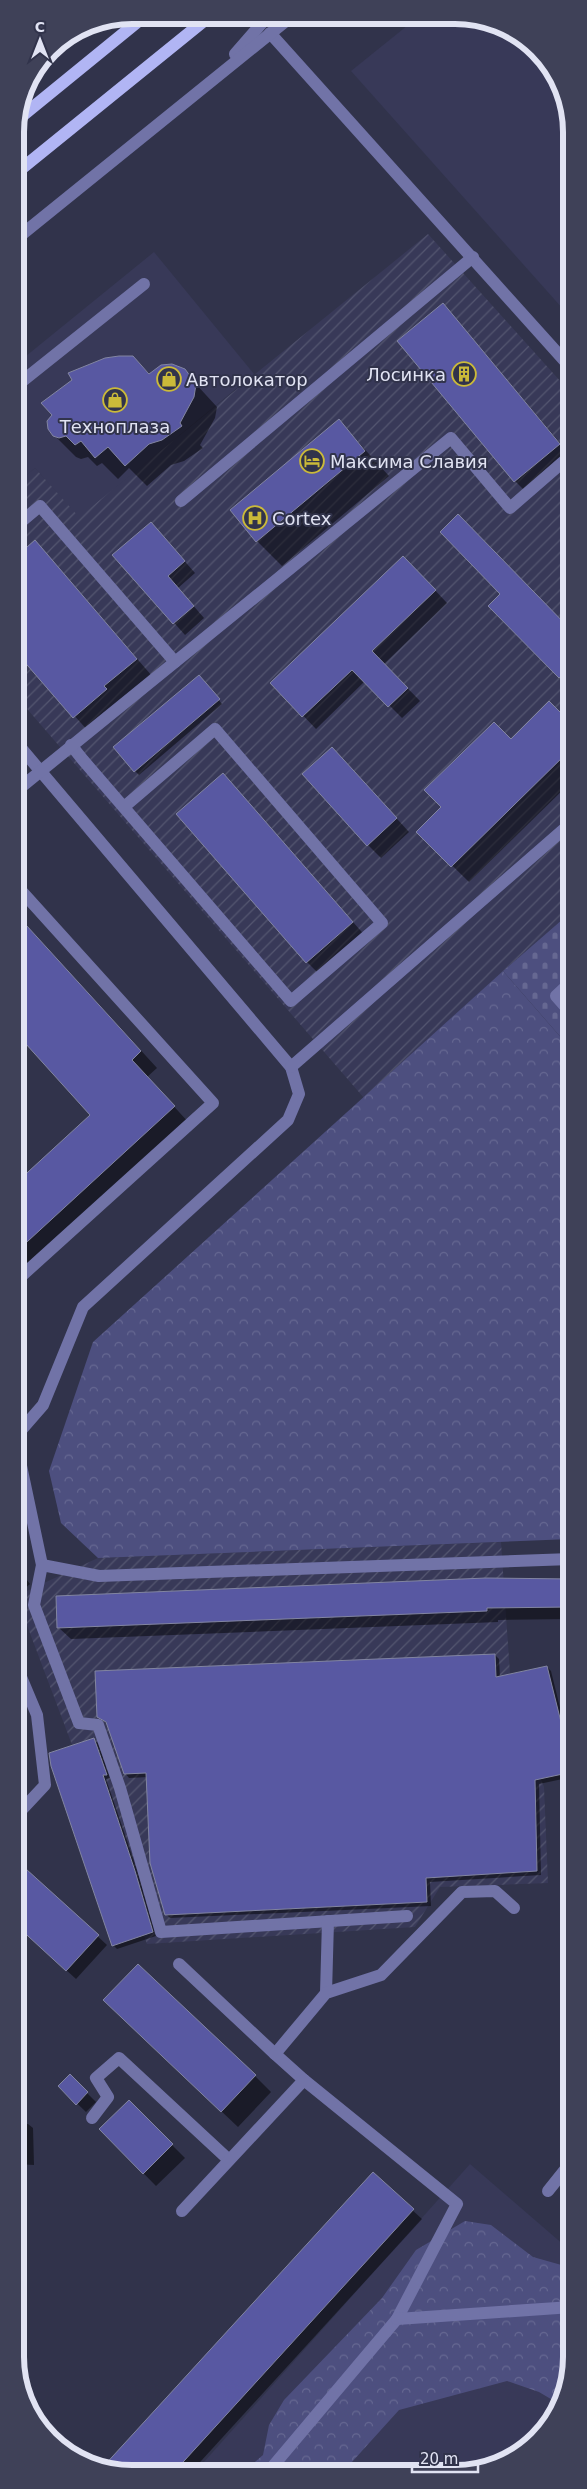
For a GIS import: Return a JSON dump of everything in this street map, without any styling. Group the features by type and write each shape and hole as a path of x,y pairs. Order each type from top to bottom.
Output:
{"main road":[{"path":"26,113 135,24"},
{"path":"24,167 200,24"}],"street":[{"path":"216,78 261,24"},
{"path":"24,233 282,24"},
{"path":"270,33 563,359"},
{"path":"182,501 473,257"},
{"path":"24,380 144,284"},
{"path":"24,785 451,438 510,508 563,462"},
{"path":"24,520 40,506 175,662"},
{"path":"71,745 124,807 291,1001 382,923 215,729 124,807"},
{"path":"24,751 291,1067 299,1094 288,1120 83,1307 43,1405 24,1427"},
{"path":"291,1067 563,830"},
{"path":"24,894 213,1103 24,1274"},
{"path":"563,989 556,996 563,1004"},
{"path":"24,1480 42,1565 34,1604 79,1723 98,1725 120,1788 161,1932 406,1916"},
{"path":"42,1565 99,1576 563,1559"},
{"path":"24,1684 37,1715 45,1785 24,1807"},
{"path":"274,2054 326,1993 380,1975 462,1892 495,1891 514,1908"},
{"path":"326,1993 328,1921"},
{"path":"179,1964 304,2080 457,2204 398,2319 274,2465"},
{"path":"92,2118 108,2097 96,2078 119,2058 229,2160"},
{"path":"182,2211 304,2080"},
{"path":"548,2191 563,2172"},
{"path":"398,2319 563,2308"}],"shaded area":[{"path":"409,24 455,24 490,29 515,42 536,61 545,72 558,97 562,118 563,309 351,71"},
{"path":"428,234 563,384 563,919 364,1098 24,705 24,477 35,468 79,517"},
{"path":"154,252 254,374 79,518 35,468 24,477 24,358"},
{"path":"501,1542 512,1703 544,1787 548,1883 440,1887 415,1927 147,1944 24,1617 24,1592 98,1558"},
{"path":"470,2164 563,2244 563,2364 558,2392 549,2411 532,2434 509,2451 490,2460 455,2465 201,2465"}],"green space":[{"path":"563,919 563,1040 503,971"},
{"path":"503,971 563,1040 563,1539 98,1558 61,1523 49,1471 93,1342"},
{"path":"465,2221 491,2225 533,2257 563,2265 563,2364 558,2392 554,2401 539,2392 507,2381 399,2410 349,2465 251,2465 263,2455 269,2425 284,2400 382,2298 416,2250"}],"building":[{"name":"Лосинка","path":"443,303 560,444 514,482 397,341"},
{"path":"133,356 149,374 161,365 172,364 185,369 196,384 194,397 180,423 182,426 162,440 149,444 125,466 108,447 95,458 81,441 75,445 66,436 59,438 53,436 48,429 47,421 52,415 41,403 72,380 68,373 105,358"},
{"path":"339,419 365,451 256,542 230,510"},
{"path":"458,514 563,622 563,674 559,678 488,606 500,594 440,532"},
{"path":"151,522 185,561 168,576 194,606 173,624 112,555"},
{"path":"35,540 137,659 104,686 107,689 73,718 24,661 24,564 26,562 24,560 24,550"},
{"path":"403,556 436,590 372,651 408,688 388,707 352,670 302,717 270,683"},
{"path":"199,675 220,699 134,772 113,747"},
{"path":"549,701 563,715 563,757 451,867 416,832 441,807 424,790 494,722 511,739"},
{"path":"332,747 397,818 367,846 302,774"},
{"path":"223,773 353,922 306,963 176,814"},
{"path":"24,923 141,1051 132,1060 175,1106 24,1245 24,1176 90,1115 24,1042"},
{"path":"486,1578 563,1579 563,1607 487,1608 487,1611 57,1628 56,1596"},
{"path":"495,1654 496,1677 547,1666 563,1730 563,1774 535,1780 537,1871 426,1878 427,1902 165,1915 150,1863 146,1773 124,1774 106,1722 97,1717 95,1671"},
{"path":"94,1738 107,1775 103,1775 153,1932 112,1946 51,1766 49,1753"},
{"path":"26,1869 99,1935 66,1971 24,1932 24,1871"},
{"path":"138,1964 256,2075 221,2112 103,2000"},
{"path":"70,2074 88,2092 76,2105 58,2086"},
{"path":"129,2100 173,2144 143,2174 99,2129"},
{"path":"373,2172 414,2209 180,2465 125,2465 107,2462"}],"place":[{"name":"Лосинка","path":"464,374"},
{"name":"Автолокатор","path":"169,379"},
{"name":"Техноплаза","path":"115,400"},
{"name":"Максима Славия","path":"312,461"},
{"name":"Cortex","path":"255,518"}]}
